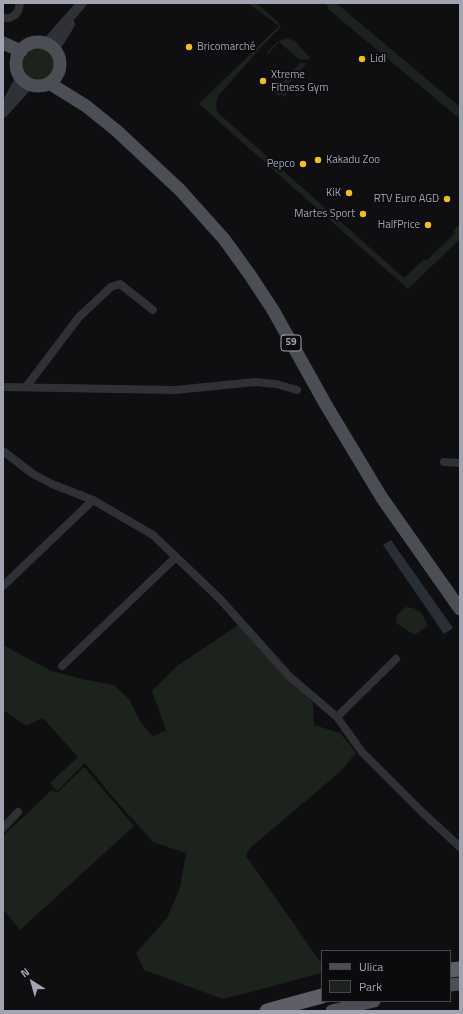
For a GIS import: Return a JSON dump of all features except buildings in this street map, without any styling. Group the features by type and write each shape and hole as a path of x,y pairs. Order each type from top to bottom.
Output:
{"highway":[{"path":"267,1011 321,996"}],"main road":[{"path":"35,42 50,46 60,61 54,78 39,86 25,81 17,70 19,56 25,47 35,42"},
{"path":"3,43 19,56"},
{"path":"3,52 19,56"},
{"name":"59","path":"54,78 117,131 164,174 195,206 232,251 250,275 272,310 326,405 382,498 460,609"},
{"path":"332,1011 370,1002"}],"street":[{"path":"3,18 9,18 15,15 18,11 20,3"},
{"path":"50,46 81,5"},
{"path":"3,112 25,81"},
{"path":"26,387 79,317 111,287 120,284 153,310"},
{"path":"3,387 175,390 255,382 276,384 297,390"},
{"path":"3,451 33,474 52,484 93,500 153,535 220,599 289,676 337,717 362,752 423,813 460,847"},
{"path":"444,462 460,463"},
{"path":"3,586 93,500"},
{"path":"62,666 176,557"},
{"path":"337,717 396,659"},
{"path":"3,828 18,812"}],"green space":[{"path":"248,3 256,3 277,21 281,27 262,46 219,95 216,103 217,112 404,278 424,259 426,261 455,233 453,231 460,224 460,239 408,289 199,104 279,26"},
{"path":"324,3 336,3 460,107 460,119 328,9 329,7"},
{"path":"287,38 295,41 311,59 300,60 279,42 268,54 267,52 277,42"},
{"path":"35,48 41,48 51,55 54,64 53,70 47,77 41,80 35,80 25,73 22,67 22,61 29,51"},
{"path":"300,63 307,63 283,90 287,94 284,97 281,94 279,96 274,92"},
{"path":"406,607 413,608 422,613 428,626 414,635 396,623 397,615"},
{"path":"241,623 313,703 314,725 340,733 356,753 341,771 249,849 246,856 321,963 321,973 223,999 144,970 136,953 167,918 180,888 186,853 153,842 110,794 85,763 57,791 50,783 78,757 43,718 26,726 3,710 3,645 51,671 114,685 129,699 141,723 153,736 166,730 152,691 177,666"},
{"path":"84,767 134,826 20,930 3,909 3,836 52,790 57,793"}],"shaded area":[{"path":"391,540 453,628 444,634 383,545"}],"place":[{"name":"Bricomarché","path":"189,47"},
{"name":"Lidl","path":"362,59"},
{"name":"Xtreme Fitness Gym","path":"263,81"},
{"name":"Kakadu Zoo","path":"318,160"},
{"name":"Pepco","path":"303,164"},
{"name":"KiK","path":"349,193"},
{"name":"RTV Euro AGD","path":"447,199"},
{"name":"Martes Sport","path":"363,214"},
{"name":"HalfPrice","path":"428,225"}]}
